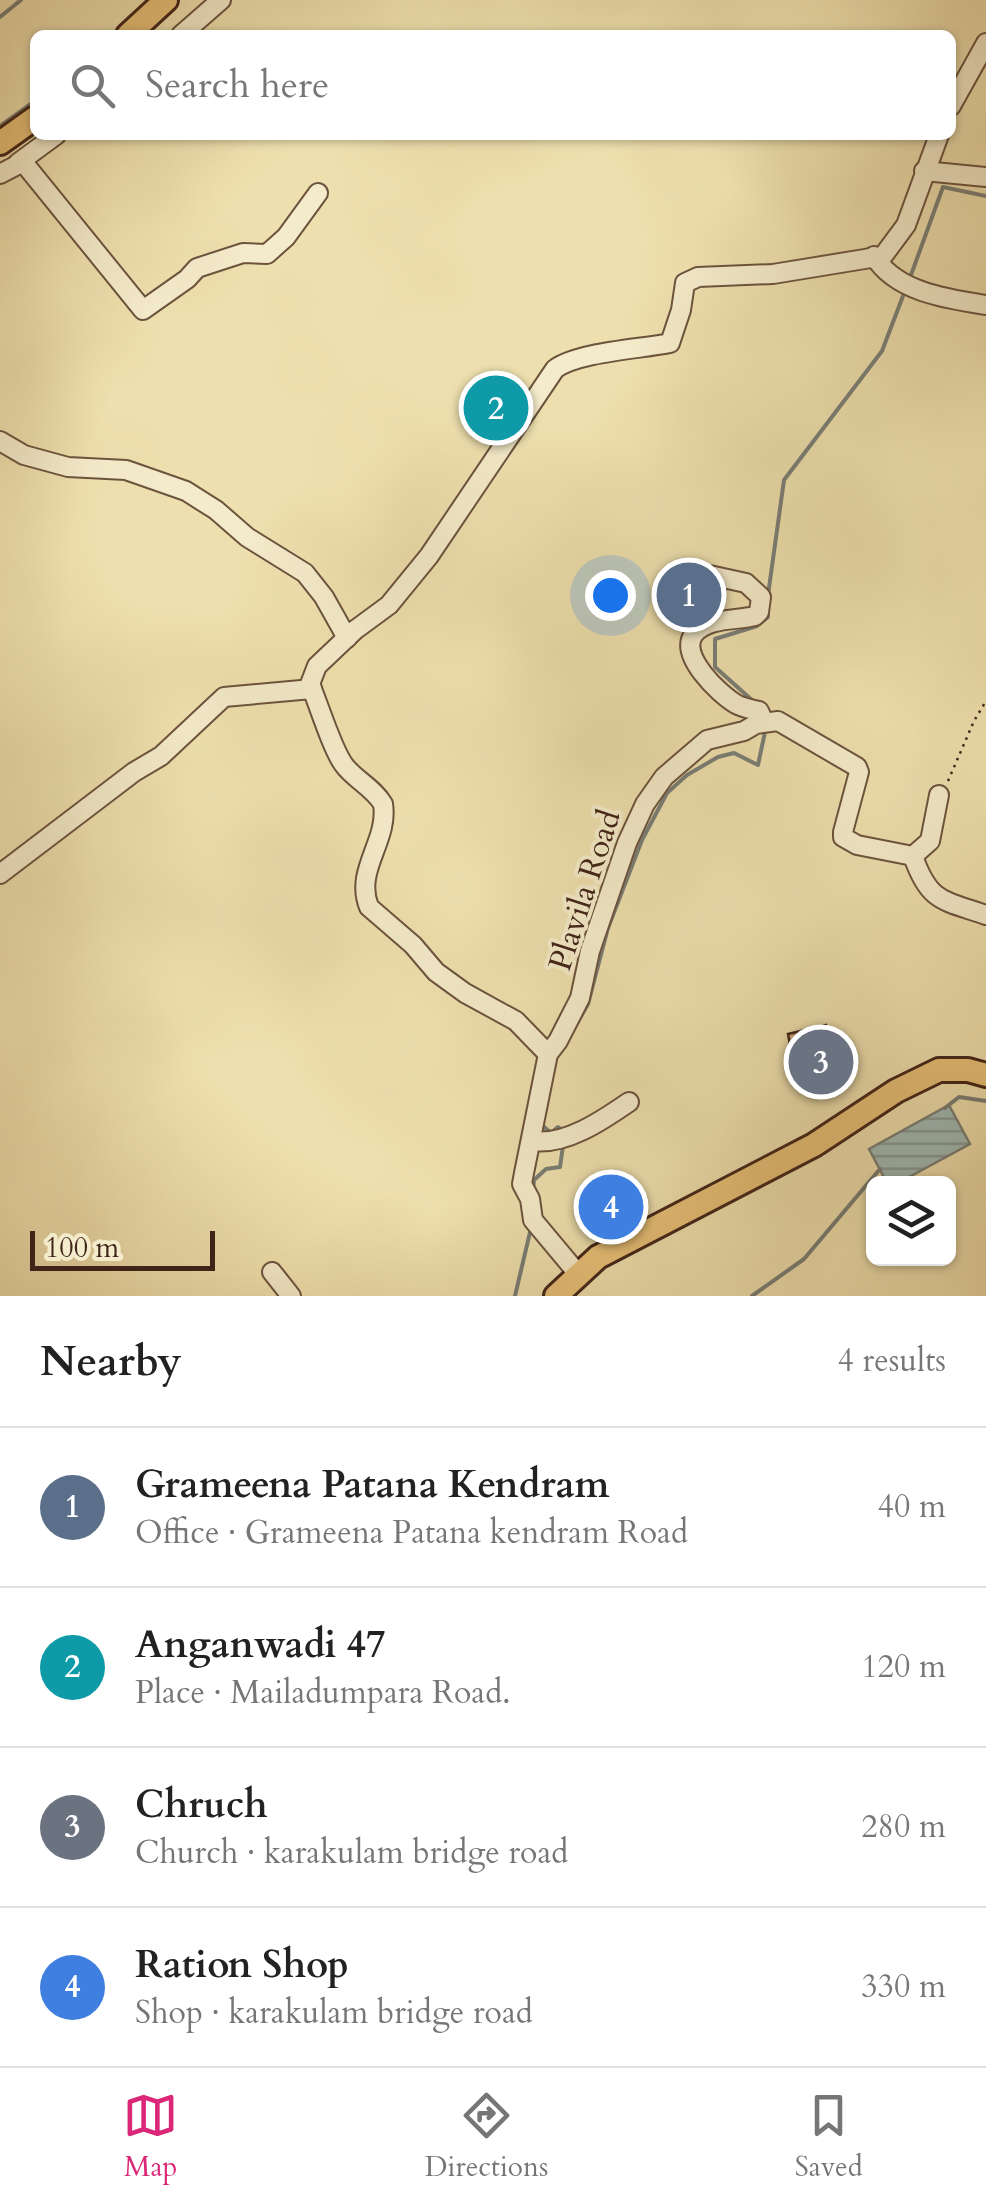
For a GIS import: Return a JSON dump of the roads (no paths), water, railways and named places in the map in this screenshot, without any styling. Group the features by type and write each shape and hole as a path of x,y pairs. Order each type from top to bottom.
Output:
{"main road":[{"path":"133,30 166,0"},
{"path":"0,143 30,122"},
{"path":"556,1296 598,1257 814,1145 896,1091 940,1070 968,1070 986,1075"}],"street":[{"path":"188,30 221,0"},
{"path":"956,97 986,43"},
{"path":"0,174 49,140"},
{"path":"553,1048 436,972 413,944 369,907 364,876 382,827 383,804 340,758 310,680 315,669 389,605 418,570 542,386 562,364 670,343 685,284 698,277 773,274 883,256 906,225 937,140"},
{"path":"18,163 23,162 143,310 197,268 243,253 267,254 286,237 318,192"},
{"path":"924,170 986,178"},
{"path":"874,256 886,274 908,286 986,305"},
{"path":"0,440 24,455 68,467 126,470 186,491 216,510 246,537 305,573 324,596 347,638"},
{"path":"691,570 746,583 761,597 755,616 707,625 694,634 690,647 696,663 713,685 739,706 759,711 764,722 778,721 858,767 843,838 912,856"},
{"path":"0,874 134,772 161,756 224,697 312,689"},
{"name":"Plavila Road","path":"579,1275 533,1220 522,1184 553,1048 580,998 590,950 624,850 645,804 664,778 707,740 744,732 764,722"},
{"path":"912,856 930,841 939,795"},
{"path":"912,856 923,885 936,897 986,916"},
{"path":"532,1142 545,1143 602,1121 629,1102"},
{"path":"272,1272 291,1296"}],"water":[{"path":"949,1105 970,1144 911,1176 883,1176 869,1149"}],"waterway":[{"path":"0,17 21,0"},
{"path":"0,126 30,105"},
{"path":"911,275 943,187 986,196"},
{"path":"768,595 784,480 882,351 903,296"},
{"path":"753,701 715,667 715,639 757,626 768,617 768,609"},
{"path":"567,1041 588,1004 608,928 642,840 667,793 687,775 718,757 734,753 758,765 765,732"},
{"path":"945,1108 959,1097 986,1101"},
{"path":"542,1125 551,1133 558,1127 564,1132"},
{"path":"533,1189 534,1180 546,1169 560,1167 563,1146"},
{"path":"752,1296 804,1259 880,1169"},
{"path":"515,1296 531,1228"}],"place":[{"name":"Anganwadi 47","path":"496,408"},
{"name":"Grameena Patana Kendram","path":"689,595"},
{"name":"Chruch","path":"821,1062"},
{"name":"Ration Shop","path":"611,1207"}]}
